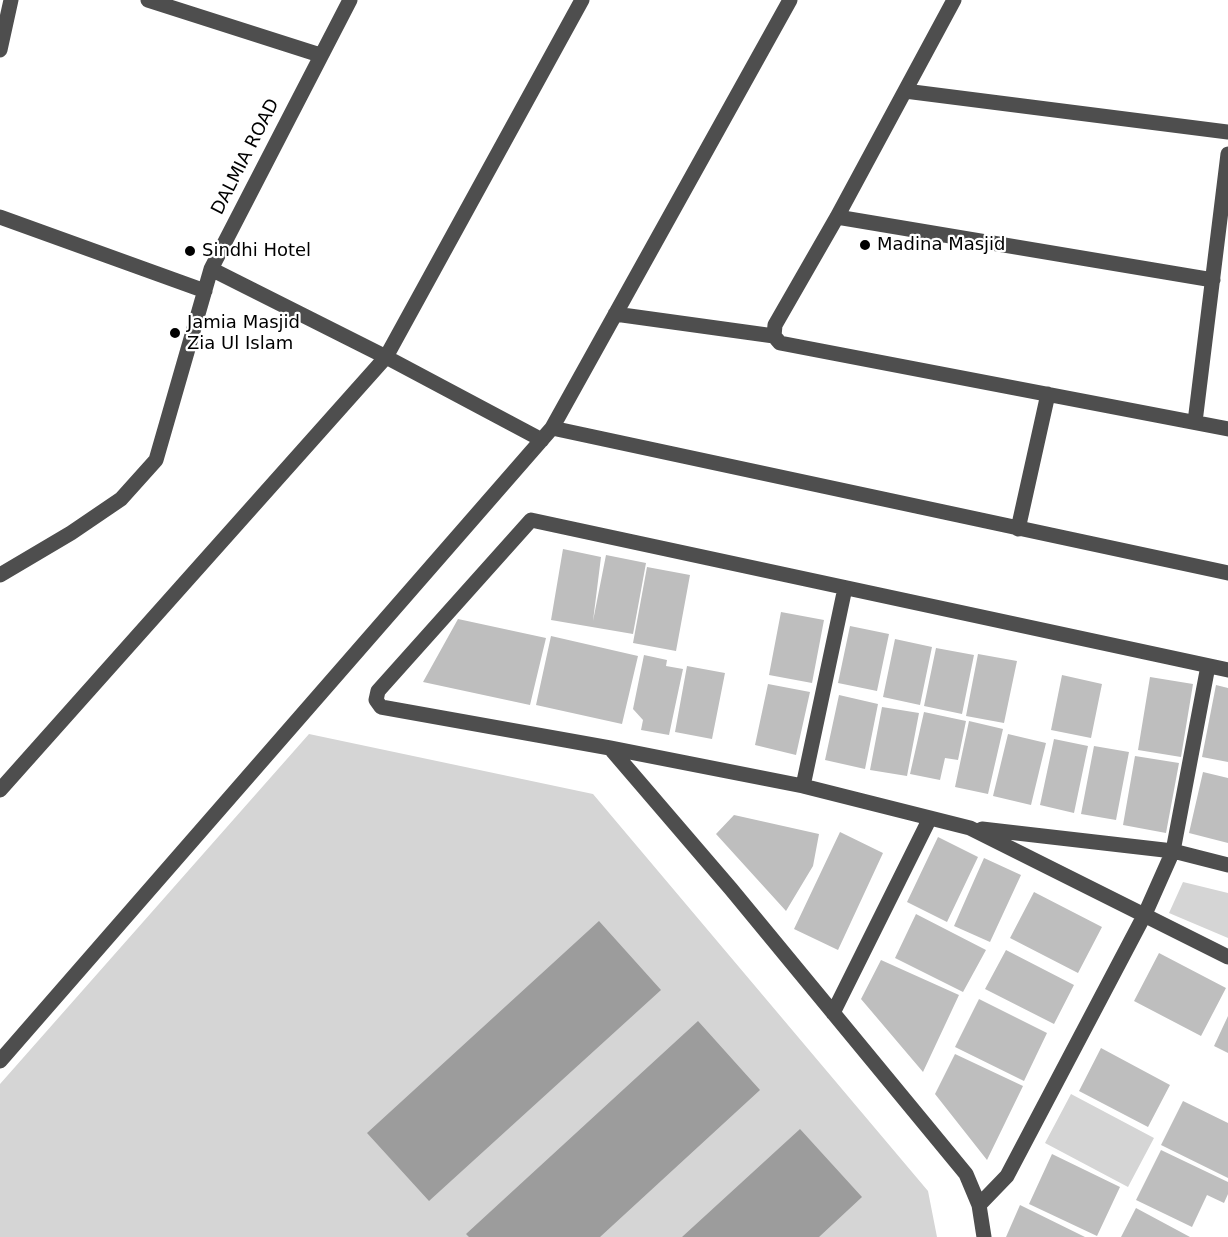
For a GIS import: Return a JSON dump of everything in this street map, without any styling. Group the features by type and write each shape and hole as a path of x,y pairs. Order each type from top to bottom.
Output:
{"street":[{"path":"0,50 11,0"},
{"path":"148,0 320,55"},
{"name":"DALMIA ROAD","path":"0,575 71,533 121,499 156,460 211,269 350,0"},
{"path":"0,790 386,357 582,0"},
{"path":"0,1061 547,434 790,0"},
{"path":"774,336 776,325 954,0"},
{"path":"905,91 1228,132"},
{"path":"1195,422 1228,154"},
{"path":"0,216 205,291"},
{"path":"837,217 1213,280"},
{"path":"211,269 386,357 547,434 1228,573"},
{"path":"615,314 774,336 780,343 1228,429"},
{"path":"1018,529 1048,394"},
{"path":"1228,670 531,520 378,691 376,700 381,707 610,748 803,786 970,828 1173,851 1228,864"},
{"path":"803,786 845,588"},
{"path":"979,1205 1007,1176 1145,914 1173,851 1208,666"},
{"path":"610,748 966,1174 979,1205 984,1237"},
{"path":"833,1013 930,818"},
{"path":"970,828 1228,957"}],"shaded area":[{"path":"309,734 593,794 928,1191 937,1237 0,1237 0,1084"},
{"path":"1183,882 1228,893 1228,938 1169,913"},
{"path":"599,921 661,990 429,1201 367,1133"},
{"path":"698,1021 760,1090 600,1237 469,1237 466,1234"},
{"path":"1071,1094 1154,1138 1128,1187 1045,1143"},
{"path":"800,1129 862,1197 819,1237 682,1237"}],"building":[{"path":"563,549 601,557 593,621 606,555 646,563 633,634 551,620"},
{"path":"647,567 690,575 676,651 633,643"},
{"path":"781,612 824,620 812,683 769,675"},
{"path":"458,619 546,638 530,705 423,682"},
{"path":"850,626 889,634 877,691 838,683"},
{"path":"551,636 638,656 622,724 536,705"},
{"path":"895,639 932,647 920,705 883,697"},
{"path":"936,648 974,655 962,714 924,706"},
{"path":"978,654 1017,661 1004,723 966,716"},
{"path":"644,655 667,660 666,666 683,669 669,735 641,730 643,720 633,709"},
{"path":"687,666 725,673 712,739 675,732"},
{"path":"1062,675 1102,684 1091,738 1051,730"},
{"path":"1150,677 1193,684 1181,757 1138,750"},
{"path":"768,684 810,692 796,755 755,745"},
{"path":"1216,685 1228,688 1228,762 1202,757"},
{"path":"839,695 878,704 865,769 825,760"},
{"path":"882,707 919,713 907,776 870,770"},
{"path":"924,712 966,721 958,760 945,758 940,780 910,774"},
{"path":"969,721 1003,729 988,794 955,787"},
{"path":"1008,734 1046,743 1031,805 993,796"},
{"path":"1054,739 1088,746 1074,813 1040,805"},
{"path":"1094,746 1129,752 1116,820 1081,814"},
{"path":"1135,756 1179,763 1166,833 1123,825"},
{"path":"1203,772 1228,778 1228,843 1189,833"},
{"path":"734,815 819,834 813,866 786,911 716,834"},
{"path":"840,832 883,853 838,950 794,929"},
{"path":"938,837 978,857 947,922 907,902"},
{"path":"984,858 1021,875 990,942 954,926"},
{"path":"1034,892 1102,927 1078,973 1010,938"},
{"path":"916,914 986,950 963,992 895,958"},
{"path":"1006,950 1074,985 1054,1024 985,989"},
{"path":"1159,953 1226,988 1201,1036 1134,1001"},
{"path":"881,960 959,995 923,1072 861,999"},
{"path":"979,999 1047,1033 1024,1081 955,1047"},
{"path":"1228,1016 1228,1053 1214,1046"},
{"path":"1101,1048 1170,1085 1148,1127 1079,1091"},
{"path":"955,1054 1023,1086 987,1160 935,1094"},
{"path":"1183,1101 1228,1123 1228,1178 1161,1145"},
{"path":"1161,1150 1228,1182 1228,1194 1224,1203 1207,1195 1192,1227 1136,1200"},
{"path":"1052,1154 1120,1187 1097,1236 1029,1204"},
{"path":"1020,1205 1085,1237 1006,1237"},
{"path":"1136,1208 1190,1237 1121,1237"}],"place":[{"name":"Madina Masjid","path":"865,245"},
{"name":"Sindhi Hotel","path":"190,251"},
{"name":"Jamia Masjid Zia Ul Islam","path":"175,333"}]}
